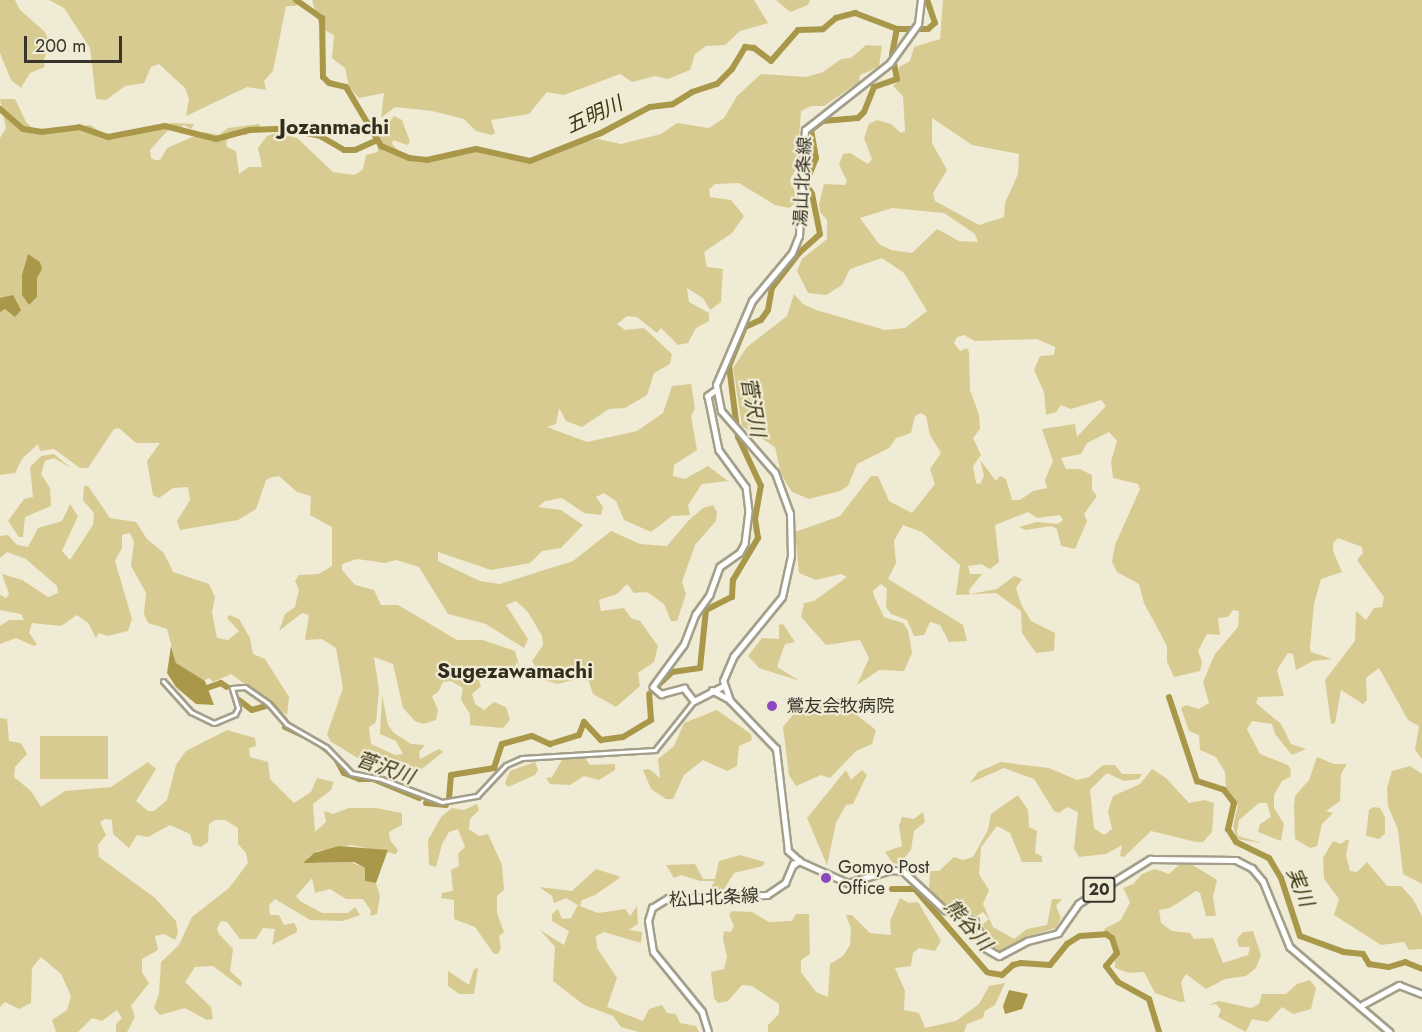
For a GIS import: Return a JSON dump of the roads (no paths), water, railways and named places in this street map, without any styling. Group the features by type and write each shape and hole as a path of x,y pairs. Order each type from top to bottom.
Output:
{"main road":[{"name":"湯山北条線","path":"694,701 684,688 661,694 653,687 684,645 696,614 710,595 720,567 742,551 749,511 745,483 719,450 708,396 715,391 748,309 765,282 792,253 800,236 804,130 885,69 916,28 921,0"},
{"path":"715,391 721,411 780,482 791,536 789,573 782,597 729,663 723,686 730,701"},
{"path":"694,701 723,686"},
{"path":"712,690 730,701 776,749 788,851 798,861"},
{"path":"792,866 793,858"},
{"name":"20","path":"798,861 843,882 891,870 903,872 945,910 975,921 987,950 999,956 1031,939 1058,933 1078,904 1150,859 1229,858 1247,864 1263,880 1290,947 1362,1005 1389,1032"},
{"name":"松山北条線","path":"708,1032 702,1012 652,952 648,921 652,908 668,898 767,895 785,883 792,866 798,861"},
{"path":"1362,1005 1394,986 1422,994"}],"street":[{"path":"163,681 191,712 214,723 235,714 238,708 231,688 245,687 268,703 286,724 326,747 351,773 381,779 442,802 477,796 506,765 522,758 655,750 694,701"}],"waterway":[{"name":"五明川","path":"296,0 322,18 323,77 329,83 346,87 381,146 409,158 427,160 476,149 530,161 601,133 650,107 673,104 692,92 717,84 732,69 745,47 754,48 771,61 798,30 823,29 836,18 855,13 897,29 928,29 935,23 927,0"},
{"name":"菅沢川","path":"656,687 672,672 700,668 706,610 732,597 733,580 758,538 755,519 761,486 738,437 729,366 745,327 761,320 768,310 772,288 799,253 820,234 812,194 806,183 816,158 811,130 823,121 858,118 864,112 874,87 897,79 892,54 897,29"},
{"path":"0,109 23,129 41,132 79,127 108,137 165,126 216,139 250,130 285,129 320,136 344,150 355,150 377,140"},
{"name":"菅沢川","path":"201,690 221,683 227,687"},
{"name":"菅沢川","path":"449,798 451,775 494,768 502,744 532,736 550,744 579,735 584,722 601,740 623,737 651,720 649,694"},
{"name":"実川","path":"1169,697 1197,781 1224,790 1234,803 1228,829 1236,842 1269,858 1281,878 1300,936 1344,952 1363,954 1369,964 1389,967 1405,962 1422,969"},
{"name":"菅沢川","path":"239,700 252,710 266,706"},
{"name":"菅沢川","path":"271,704 285,720"},
{"name":"菅沢川","path":"285,727 317,742 335,757 344,773 360,779 373,779 419,798"},
{"name":"菅沢川","path":"426,803 446,805"},
{"name":"熊谷川","path":"892,889 915,889 987,972"},
{"name":"熊谷川","path":"990,973 1002,975 1013,965 1021,963 1050,965 1067,944 1080,936 1106,934 1112,938 1117,953 1106,966 1118,982 1149,999 1159,1032"}],"place":[{"name":"鶯友会牧病院","path":"772,706"},
{"name":"Gomyo Post Office","path":"826,878"}],"district":[{"name":"Jozanmachi","path":"334,127"},
{"name":"Sugezawamachi","path":"515,671"}]}
